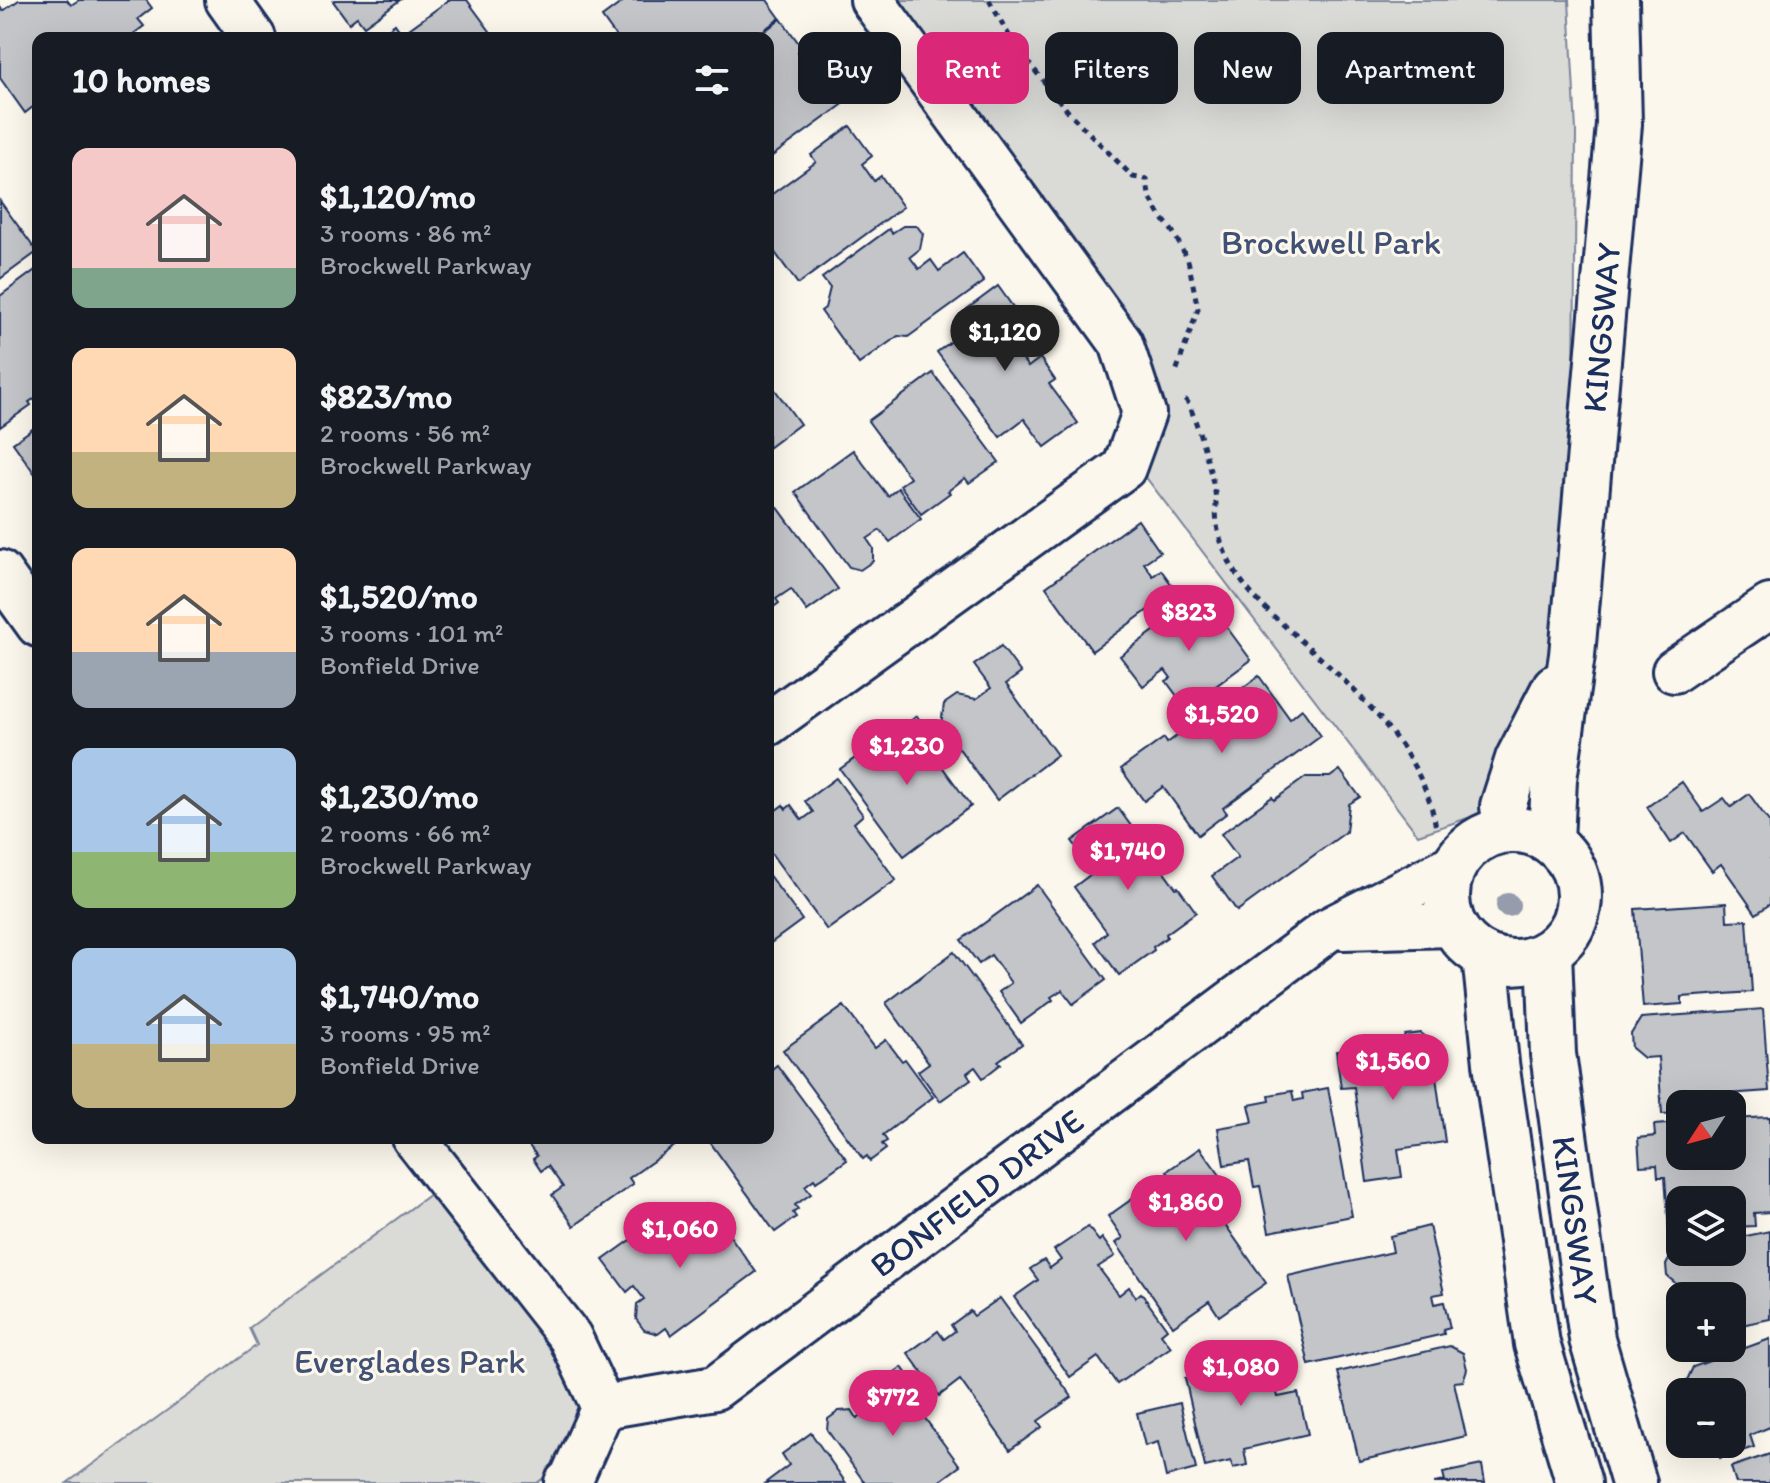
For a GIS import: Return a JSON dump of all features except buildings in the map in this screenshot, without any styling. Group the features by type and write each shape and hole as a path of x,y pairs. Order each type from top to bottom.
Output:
{"main road":[{"name":"KINGSWAY","path":"1551,841 1554,779 1572,655 1619,124 1616,0"},
{"name":"KINGSWAY","path":"1506,829 1503,806 1518,759 1572,655"},
{"path":"1506,829 1530,831 1551,841 1573,866 1580,897 1571,929 1549,952 1529,961 1506,962 1485,956 1466,943 1453,925 1447,902 1449,876 1461,854 1481,837 1506,829"},
{"name":"KINGSWAY","path":"1549,952 1553,1054 1592,1339 1634,1483"},
{"name":"KINGSWAY","path":"1485,956 1496,1063 1537,1344 1579,1483"}],"street":[{"path":"227,0 250,32"},
{"path":"774,720 1124,468 1144,413 1121,343 872,0"},
{"path":"0,572 32,617"},
{"path":"1674,671 1770,606"},
{"name":"BONFIELD DRIVE","path":"603,1407 715,1388 1329,929 1456,864"},
{"path":"1329,929 1453,925"},
{"path":"419,1144 570,1337 603,1407 571,1479 566,1483"}],"path":[{"path":"989,0 1015,46 1071,115 1133,177 1147,179 1149,196 1188,260 1198,309 1173,382"}],"green space":[{"name":"Brockwell Park","path":"880,0 1569,0 1576,131 1572,655 1503,806 1418,835 1129,455 1144,413 946,104 1029,104 1029,32 917,32 917,58"},
{"name":"Everglades Park","path":"433,1192 553,1342 582,1400 555,1469 537,1483 67,1483 257,1345 249,1328"}]}
